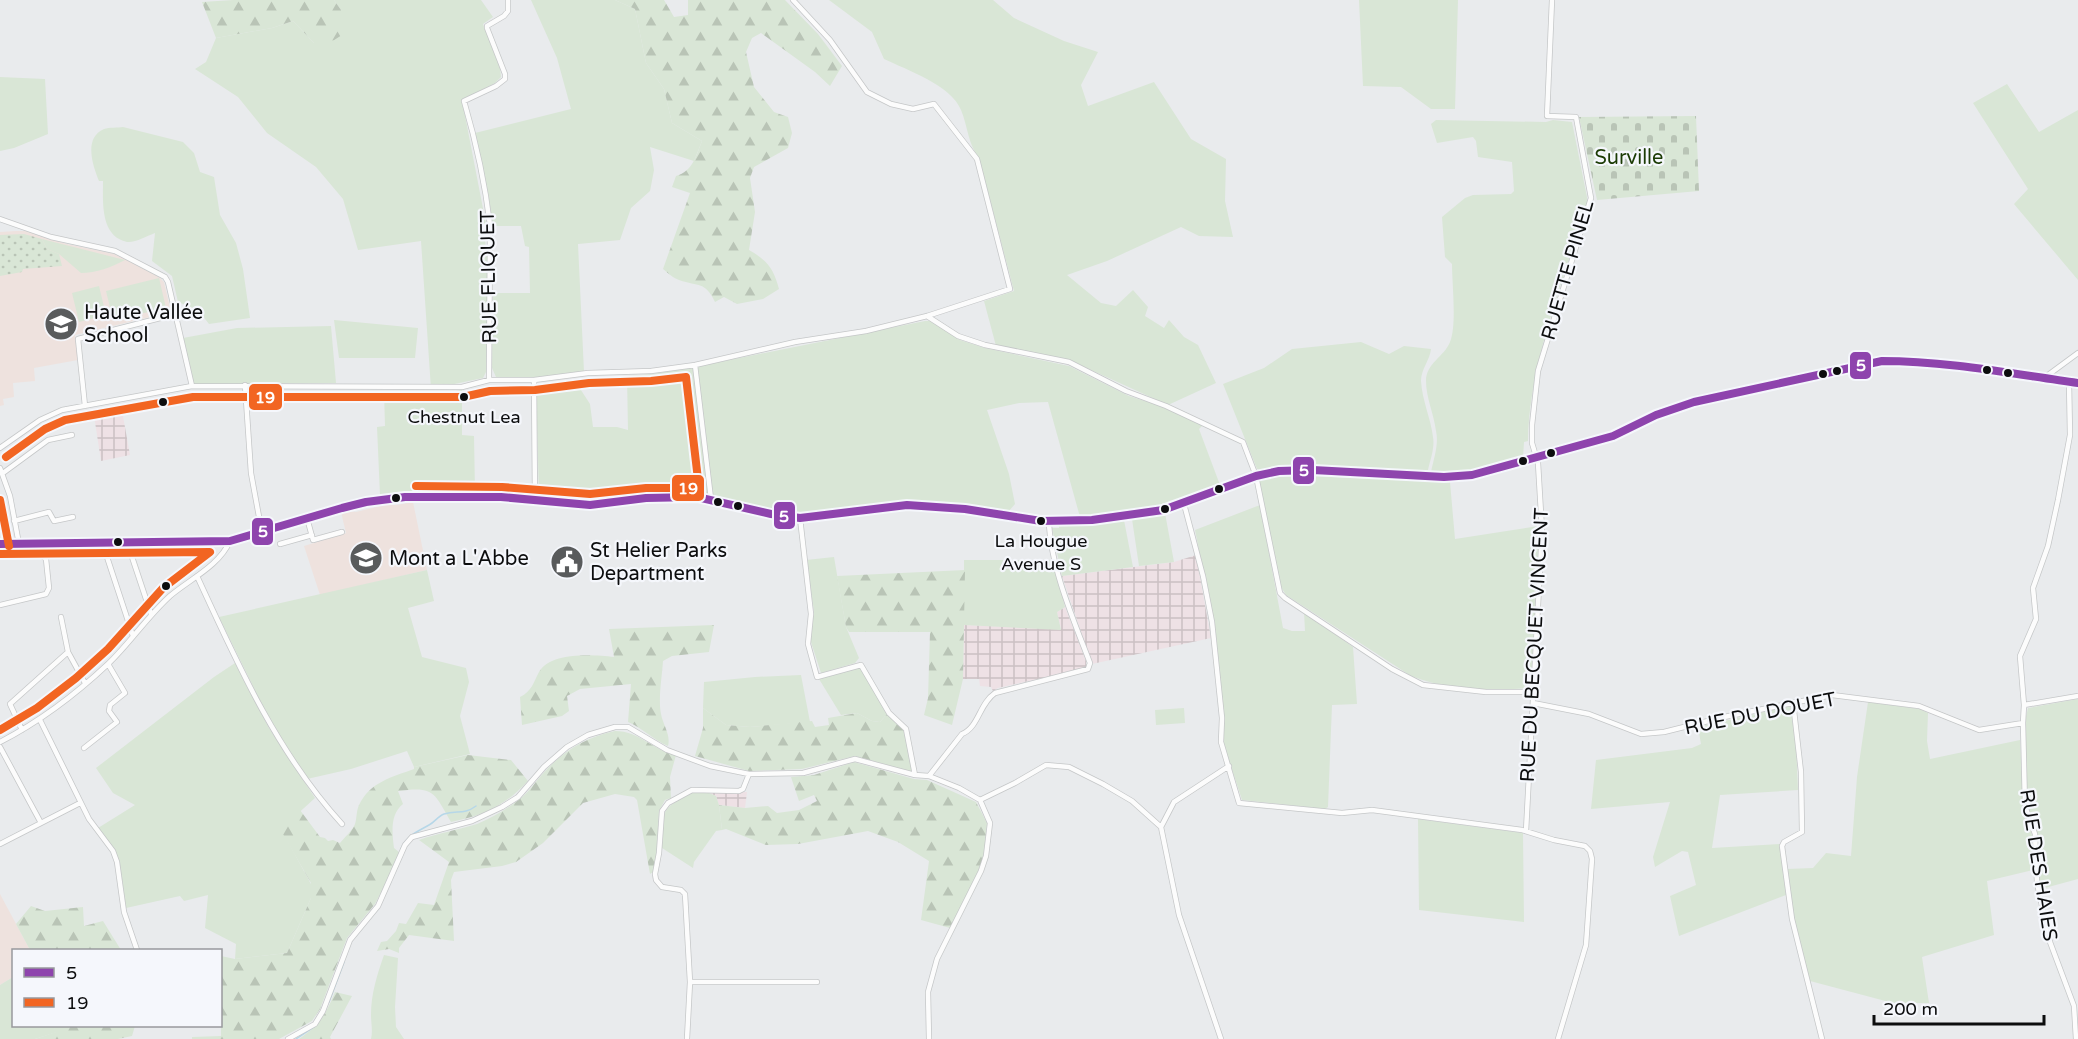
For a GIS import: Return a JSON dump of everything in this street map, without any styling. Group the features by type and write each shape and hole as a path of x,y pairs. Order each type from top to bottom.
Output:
{"main road":[{"path":"0,544 230,542 366,502 405,497 501,497 590,505 646,498 679,497 711,499 771,514 800,518 907,506 964,509 1049,521 1083,520 1164,510 1256,476 1279,471 1459,477 1613,436 1656,415 1694,402 1882,361 1931,363 2078,383"}],"street":[{"name":"RUE FLIQUET","path":"489,380 490,225 487,201 464,101 496,86 505,79 506,74 487,28 508,11 508,0"},
{"path":"0,448 40,420 62,410 192,386 462,387 489,380 534,380 588,373 651,371 695,364 795,342 866,331 927,316 1010,289 977,159 963,138 934,104 913,109 891,104 867,92 830,40 793,0"},
{"name":"RUETTE PINEL","path":"1536,458 1532,444 1532,425 1538,372 1591,198 1576,117 1547,116 1552,0"},
{"path":"0,219 51,237 116,251 165,277 192,386"},
{"path":"85,406 78,339 176,314"},
{"path":"927,316 958,336 984,345 1069,362 1126,391 1166,405 1244,442 1256,476 1280,593 1285,598 1392,669 1423,684 1486,692 1534,692"},
{"path":"2044,378 2078,353"},
{"path":"695,364 711,499"},
{"path":"534,380 535,501"},
{"name":"RUE DES HAIES","path":"2069,382 2070,435 2048,546 2033,588 2036,619 2020,656 2024,705 2025,806 2035,834 2037,883 2049,942 2074,1006 2076,1039"},
{"path":"245,385 251,473 262,533"},
{"path":"19,544 1,470 48,440 72,435"},
{"name":"RUE DU BECQUET VINCENT","path":"1526,831 1542,530 1536,458"},
{"path":"1184,504 1203,576 1212,622 1222,718 1221,742 1239,803 1342,813 1379,811 1526,831 1554,840 1585,846 1590,851 1592,859 1586,945 1558,1039"},
{"path":"14,521 49,512 54,521 73,517"},
{"path":"308,518 313,540 342,532"},
{"path":"800,518 811,614 808,644 817,677 861,665 889,713 906,729 915,775"},
{"path":"928,776 962,734 970,730 987,698 995,693 1088,669 1090,663 1071,614 1060,576 1049,521"},
{"path":"280,544 312,535"},
{"path":"41,823 0,744 40,720 108,664 151,614 172,594 225,552 230,542"},
{"path":"106,554 134,636"},
{"path":"131,554 151,614"},
{"path":"0,555 41,555 46,559 49,588 46,594 0,605"},
{"path":"197,576 270,726 316,795 342,824"},
{"path":"61,617 68,652 85,683"},
{"path":"22,730 10,704 68,652"},
{"path":"84,747 117,722 109,711 110,705 124,693 108,664"},
{"name":"RUE DU DOUET","path":"1533,703 1589,714 1641,734 1664,732 1832,695 1919,706 1979,730 2023,723"},
{"path":"2024,705 2078,696"},
{"path":"1793,702 1801,772 1802,832 1784,842 1782,846 1792,919 1822,1039"},
{"path":"40,720 80,803 117,862 124,912 136,949"},
{"path":"288,1039 315,1024 323,1011 350,940 378,906 405,845 412,837 472,821 502,807 519,797 544,767 567,747 588,735 615,727 628,727 667,750 710,766 749,774 803,773 855,759 915,775 928,776 959,788 980,800 990,823 986,856 981,871 937,959 928,992 929,1039"},
{"path":"980,800 1016,783 1046,765 1069,767 1131,801 1161,827 1179,915 1221,1039"},
{"path":"1161,827 1174,802 1228,766"},
{"path":"687,1039 690,982 685,894 681,890 662,887 658,884 655,874 662,811 668,803 692,790 739,791 743,789 749,774"},
{"path":"0,844 80,803"},
{"path":"690,982 817,982"}],"shaded area":[{"name":"Haute Vallée School","path":"26,231 67,244 115,254 159,277 164,282 171,312 75,335 78,360 34,368 35,381 13,383 14,397 3,399 4,405 0,406 0,232"},
{"path":"121,405 130,455 101,461 93,409"},
{"name":"Mont a L'Abbe","path":"413,502 427,570 320,595 304,546 346,533 341,512 356,512 385,505"},
{"path":"1196,555 1211,638 1092,664 1062,576 1174,562"},
{"path":"1065,607 1086,661 1086,668 993,691 991,687 980,686 979,679 963,679 964,625 1061,629 1057,612"},
{"path":"707,792 747,792 745,808 719,805 716,796"},
{"path":"0,894 29,949 12,949 12,978 0,985"}],"green space":[{"path":"334,0 481,0 493,17 483,24 500,68 501,77 495,83 462,100 486,224 484,230 487,258 487,370 483,378 431,389 421,241 358,250 343,199 316,167 267,133 238,97 195,69 206,62 216,38 272,28 293,21 314,43 341,10"},
{"path":"334,0 341,10 342,35 331,42 314,43 293,21 272,28 216,38 202,2"},
{"path":"531,0 615,0 635,9 646,63 664,89 672,123 702,141 694,161 650,147 654,170 650,191 631,208 620,240 578,244 584,372 536,378 496,377 492,368 493,293 530,293 529,247 525,246 521,226 492,226 475,133 571,109 557,58"},
{"path":"615,0 664,0 674,17 688,15 688,0 785,0 818,34 842,66 830,86 815,72 761,33 752,38 746,52 754,87 774,112 788,117 792,133 788,148 754,167 750,178 755,212 749,250 769,266 779,289 763,299 737,304 724,297 715,302 708,291 701,286 677,279 663,269 690,193 672,187 676,176 690,167 702,141 672,123 664,89 646,63 635,9"},
{"path":"829,0 993,0 1014,18 1064,41 1098,52 1081,85 1088,106 1154,82 1191,139 1226,159 1225,201 1233,237 1199,236 1181,227 1107,261 1067,275 1101,303 1116,306 1133,290 1148,307 1145,316 1164,328 1169,320 1184,337 1198,345 1216,383 1168,405 1069,360 996,346 984,301 1014,291 979,158 970,141 961,110 956,101 938,86 884,59 872,32"},
{"path":"1359,0 1458,0 1455,109 1431,109 1401,87 1363,86"},
{"path":"0,77 45,79 48,134 14,148 0,151"},
{"path":"2007,84 2039,132 2078,110 2078,280 2014,204 2028,189 1973,103"},
{"name":"Surville","path":"1696,116 1699,191 1597,200 1579,117"},
{"path":"1436,120 1572,122 1587,197 1587,205 1558,291 1541,352 1534,382 1528,441 1524,442 1523,458 1456,472 1431,472 1437,436 1426,381 1429,369 1450,342 1453,325 1452,264 1445,257 1442,217 1465,198 1473,195 1511,194 1514,191 1512,162 1478,157 1476,141 1473,137 1437,143 1431,124"},
{"path":"123,127 183,142 194,153 200,172 214,177 220,215 236,243 243,269 250,318 209,324 198,310 178,302 172,276 152,261 155,233 127,242 118,239 112,233 105,217 103,181 99,181 91,153 98,133 108,128"},
{"path":"24,234 42,239 47,249 59,254 62,266 23,269 22,272 0,276 0,235"},
{"path":"42,239 125,260 104,269 81,273 59,254 47,249"},
{"path":"159,278 166,308 113,320 106,291"},
{"path":"99,286 106,315 79,322 72,293"},
{"path":"334,320 418,328 415,358 339,358"},
{"path":"931,321 960,340 985,348 1069,366 1129,396 1170,409 1203,425 1199,429 1220,485 1171,504 1080,517 1048,402 1019,403 987,410 1009,474 1015,504 1008,512 971,505 904,501 808,513 776,511 706,495 675,494 572,500 539,497 536,387 579,387 590,404 593,427 617,427 628,430 627,376 699,366"},
{"path":"331,326 336,383 194,384 183,338 237,328"},
{"path":"1361,342 1389,354 1404,346 1431,349 1421,381 1433,441 1428,470 1425,472 1297,467 1257,469 1223,384 1264,368 1292,349"},
{"path":"462,390 462,435 474,436 475,492 380,495 377,427 385,426 384,392 437,394"},
{"path":"1284,475 1450,482 1455,539 1539,526 1531,688 1470,689 1440,685 1411,676 1286,595 1281,587 1259,481 1262,478"},
{"path":"1260,505 1283,628 1305,631 1304,612 1353,647 1357,704 1332,705 1328,807 1325,809 1242,800 1223,742 1224,720 1215,631 1195,530"},
{"path":"1165,513 1174,562 1139,566 1132,519"},
{"path":"1124,520 1133,567 1062,576 1052,528 1059,528 1059,524"},
{"path":"834,557 846,627 859,658 855,663 821,673 810,639 814,611 806,560"},
{"path":"964,560 1054,560 1065,607 1057,612 1061,630 964,625"},
{"path":"427,570 434,601 408,608 422,657 466,668 469,682 460,716 470,754 414,767 407,751 351,769 307,779 273,727 219,617"},
{"path":"965,570 963,679 952,725 924,715 928,698 930,632 849,632 846,627 837,576"},
{"path":"714,625 709,652 672,656 663,661 660,708 668,746 628,722 631,684 580,689 567,696 569,711 562,716 522,725 520,697 530,689 545,665 563,657 585,655 614,657 609,629"},
{"path":"235,663 269,728 315,798 281,829 311,884 311,898 287,953 235,959 236,944 205,928 208,895 184,901 180,896 126,908 116,857 98,828 135,805 113,793 96,768"},
{"path":"861,667 887,714 880,722 872,721 857,713 841,715 819,679"},
{"path":"801,675 810,722 750,727 726,725 703,708 704,682"},
{"path":"2078,699 2078,879 2041,889 2036,831 2027,798 2024,726 2028,708"},
{"path":"1868,702 1920,709 1928,713 1927,741 1930,759 2020,740 2024,814 2032,835 2033,870 1987,881 1994,935 1922,957 1929,1003 1893,1003 1810,981 1796,925 1787,869 1813,868 1826,853 1851,856 1857,777"},
{"path":"1790,706 1796,742 1798,790 1720,795 1712,848 1780,844 1786,895 1679,936 1670,896 1696,885 1688,852 1682,851 1655,867 1653,857 1670,802 1591,809 1596,760 1692,748 1701,744 1698,727"},
{"path":"703,708 726,725 750,727 812,721 815,727 829,725 828,718 857,713 872,721 880,722 887,714 904,730 913,772 855,756 802,769 749,771 695,756 703,728"},
{"path":"1184,708 1185,723 1156,725 1155,710"},
{"path":"615,731 639,737 676,755 670,777 671,798 665,800 659,811 657,852 653,872 650,874 637,800 634,797 615,794 583,803 543,843 516,862 454,872 451,880 454,941 409,935 399,948 399,953 389,949 377,951 381,942 387,941 396,931 399,923 406,924 418,903 434,905 449,862 419,840 477,824 495,815 523,796 548,768 571,749 596,736"},
{"path":"468,755 511,760 528,781 511,797 484,813 451,822 432,793 419,790 398,791 403,804 396,813 393,824 394,848 399,852 392,871 375,904 347,938 320,1009 312,1021 279,1039 192,1039 192,1037 221,1036 222,956 235,959 287,953 311,898 311,883 280,829 300,810 320,837 340,843 354,826 358,808 369,791 414,767"},
{"path":"854,762 914,779 927,780 976,802 987,823 984,855 979,870 950,928 921,920 929,861 898,842 868,831 798,844 766,845 726,829 722,830 719,805 745,808 768,806 777,813 799,810 817,801 814,795 799,801 791,777 814,775"},
{"path":"693,792 707,792 716,796 722,830 716,831 694,862 693,868 662,848 662,826 663,818 669,808"},
{"path":"1418,819 1523,833 1524,922 1419,910"},
{"path":"31,906 45,911 83,907 84,926 103,921 120,949 29,949 16,924"},
{"path":"384,955 398,958 396,1027 404,1039 371,1039 372,1000"},
{"path":"12,978 12,1027 54,1027 57,1032 35,1039 0,1039 0,985"},
{"path":"335,992 352,996 331,1039 299,1039 321,1019"},
{"path":"54,1027 135,1027 132,1036 118,1039 35,1039 56,1032"}],"waterway":[{"path":"401,849 409,837 442,815 468,810 476,806"},
{"path":"329,1002 344,962"},
{"path":"296,1039 314,1027"}],"transit line":[{"name":"5","path":"0,544 230,541 342,508 405,497 501,497 590,505 646,498 697,497 771,514 800,518 907,505 965,509 1041,521 1092,520 1163,510 1256,476 1279,471 1313,470 1444,477 1472,475 1613,436 1656,415 1694,402 1882,361 1956,366 2078,383"},
{"name":"19","path":"6,457 45,429 65,420 193,397 463,397 490,391 535,390 589,383 651,381 686,377 699,488 646,488 590,494 502,487 416,486"},
{"name":"19","path":"0,500 9,546"},
{"name":"19","path":"0,554 210,552 163,588 108,649 76,678 37,708 0,730"}],"place":[{"name":"Haute Vallée School","path":"61,324"},
{"name":"Chestnut Lea","path":"464,397"},
{"name":"La Hougue Avenue S","path":"1041,521"},
{"name":"Mont a L'Abbe","path":"366,558"},
{"name":"St Helier Parks Department","path":"567,562"}]}
